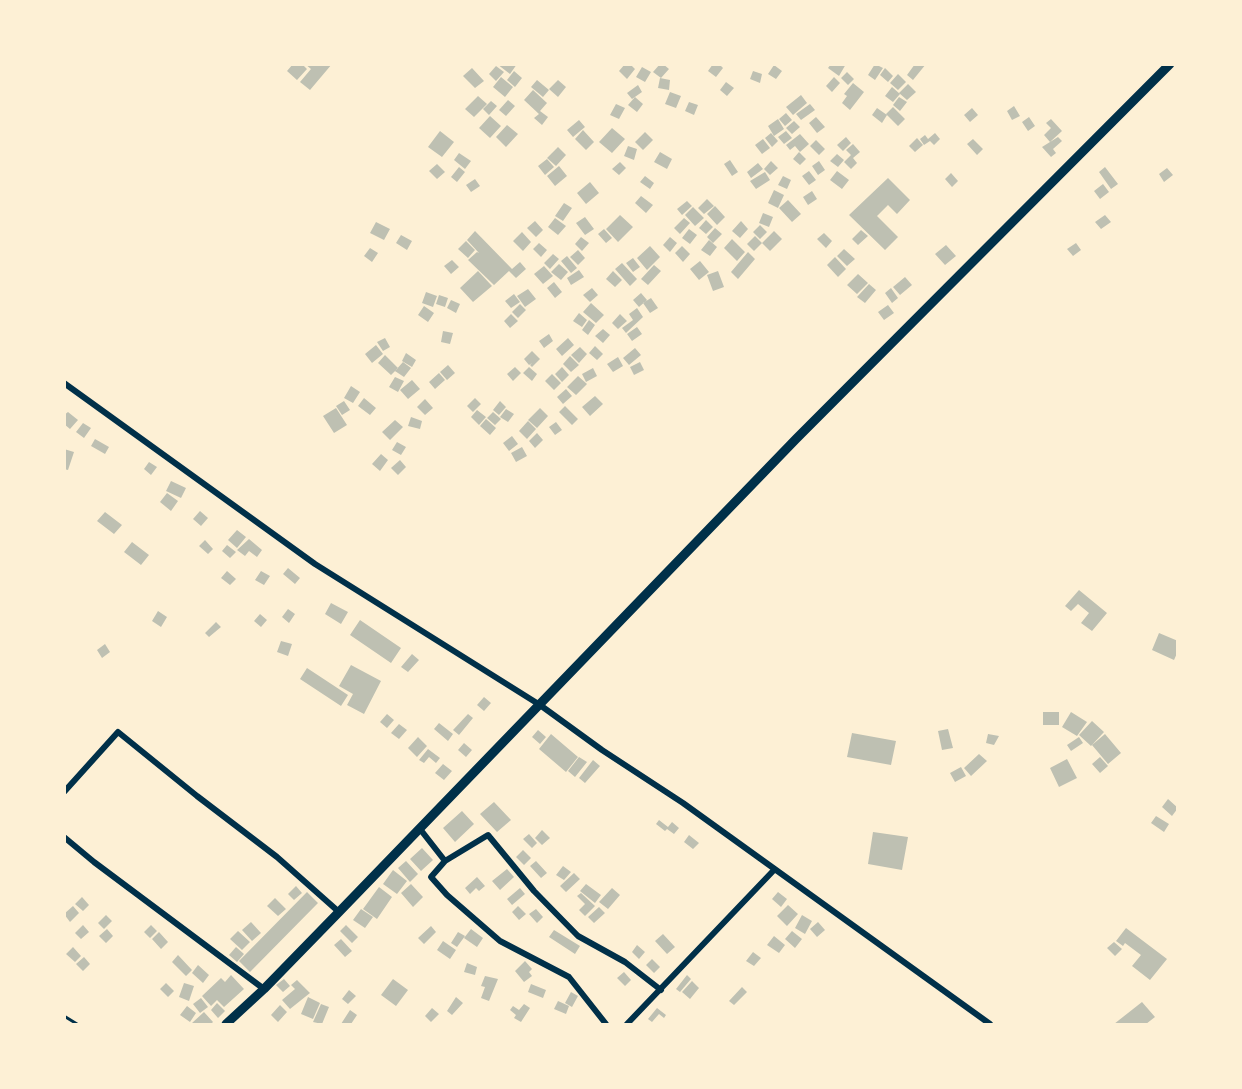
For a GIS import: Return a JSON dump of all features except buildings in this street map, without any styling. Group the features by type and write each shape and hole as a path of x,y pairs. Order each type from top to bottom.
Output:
{"street":[{"path":"226,1024 264,989 805,431 1170,64"},
{"path":"64,383 315,564 540,705 602,750 683,803 990,1024"},
{"path":"64,792 118,732 197,796 277,856 339,912"},
{"path":"420,829 444,861"},
{"path":"606,1024 569,977 527,953 500,941 447,895 431,877 444,861 488,835 534,891 578,936 625,962 661,990"},
{"path":"64,837 264,989"},
{"path":"627,1024 774,870"}],"path":[{"path":"64,1016 77,1024"}]}
